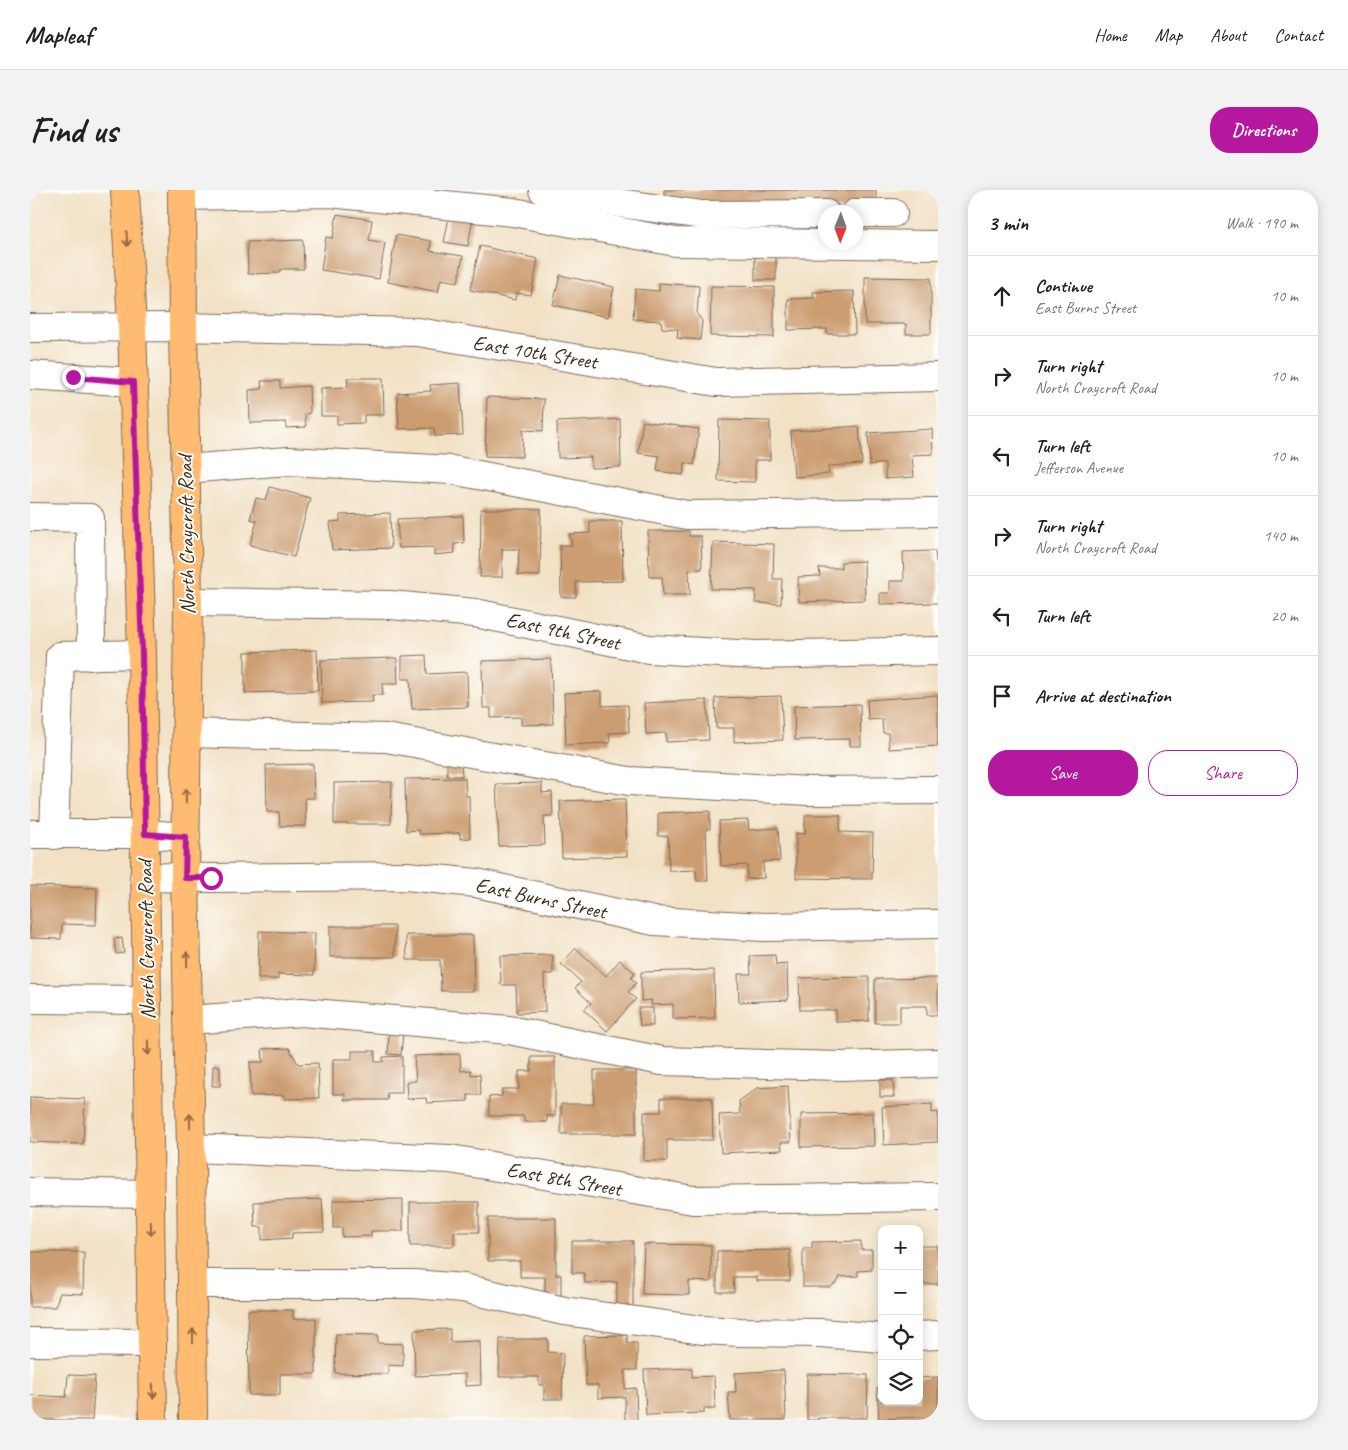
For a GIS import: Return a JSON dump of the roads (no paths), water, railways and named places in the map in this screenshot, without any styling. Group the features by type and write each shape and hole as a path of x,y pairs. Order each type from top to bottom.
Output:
{"main road":[{"name":"North Craycroft Road","path":"125,190 132,327 142,654 153,1420"},
{"name":"North Craycroft Road","path":"182,193 188,602 185,878 191,1148 194,1420"}],"street":[{"path":"543,190 570,196 702,215 818,214"},
{"path":"182,193 330,193 513,212 676,242 938,245"},
{"path":"863,213 893,213"},
{"name":"East 10th Street","path":"30,328 183,327 418,332 716,382 938,377"},
{"path":"30,375 133,382"},
{"path":"186,469 289,460 452,470 687,515 938,512"},
{"path":"30,517 90,518 91,656"},
{"name":"East 9th Street","path":"188,602 391,605 475,613 649,649 756,655 938,651"},
{"path":"142,654 60,656 42,835 145,834 186,837"},
{"path":"187,733 386,738 629,781 809,791 938,790"},
{"name":"East Burns Street","path":"144,877 406,876 476,883 654,921 764,927 938,924"},
{"path":"30,999 147,1000"},
{"path":"188,1020 302,1012 509,1030 662,1061 840,1066 938,1063"},
{"name":"East 8th Street","path":"191,1148 450,1159 693,1200 938,1197"},
{"path":"30,1192 150,1194"},
{"path":"192,1284 441,1285 463,1288 564,1311 673,1327 731,1332 820,1333 878,1338"},
{"path":"923,1336 938,1335"},
{"path":"30,1342 152,1343"}]}
